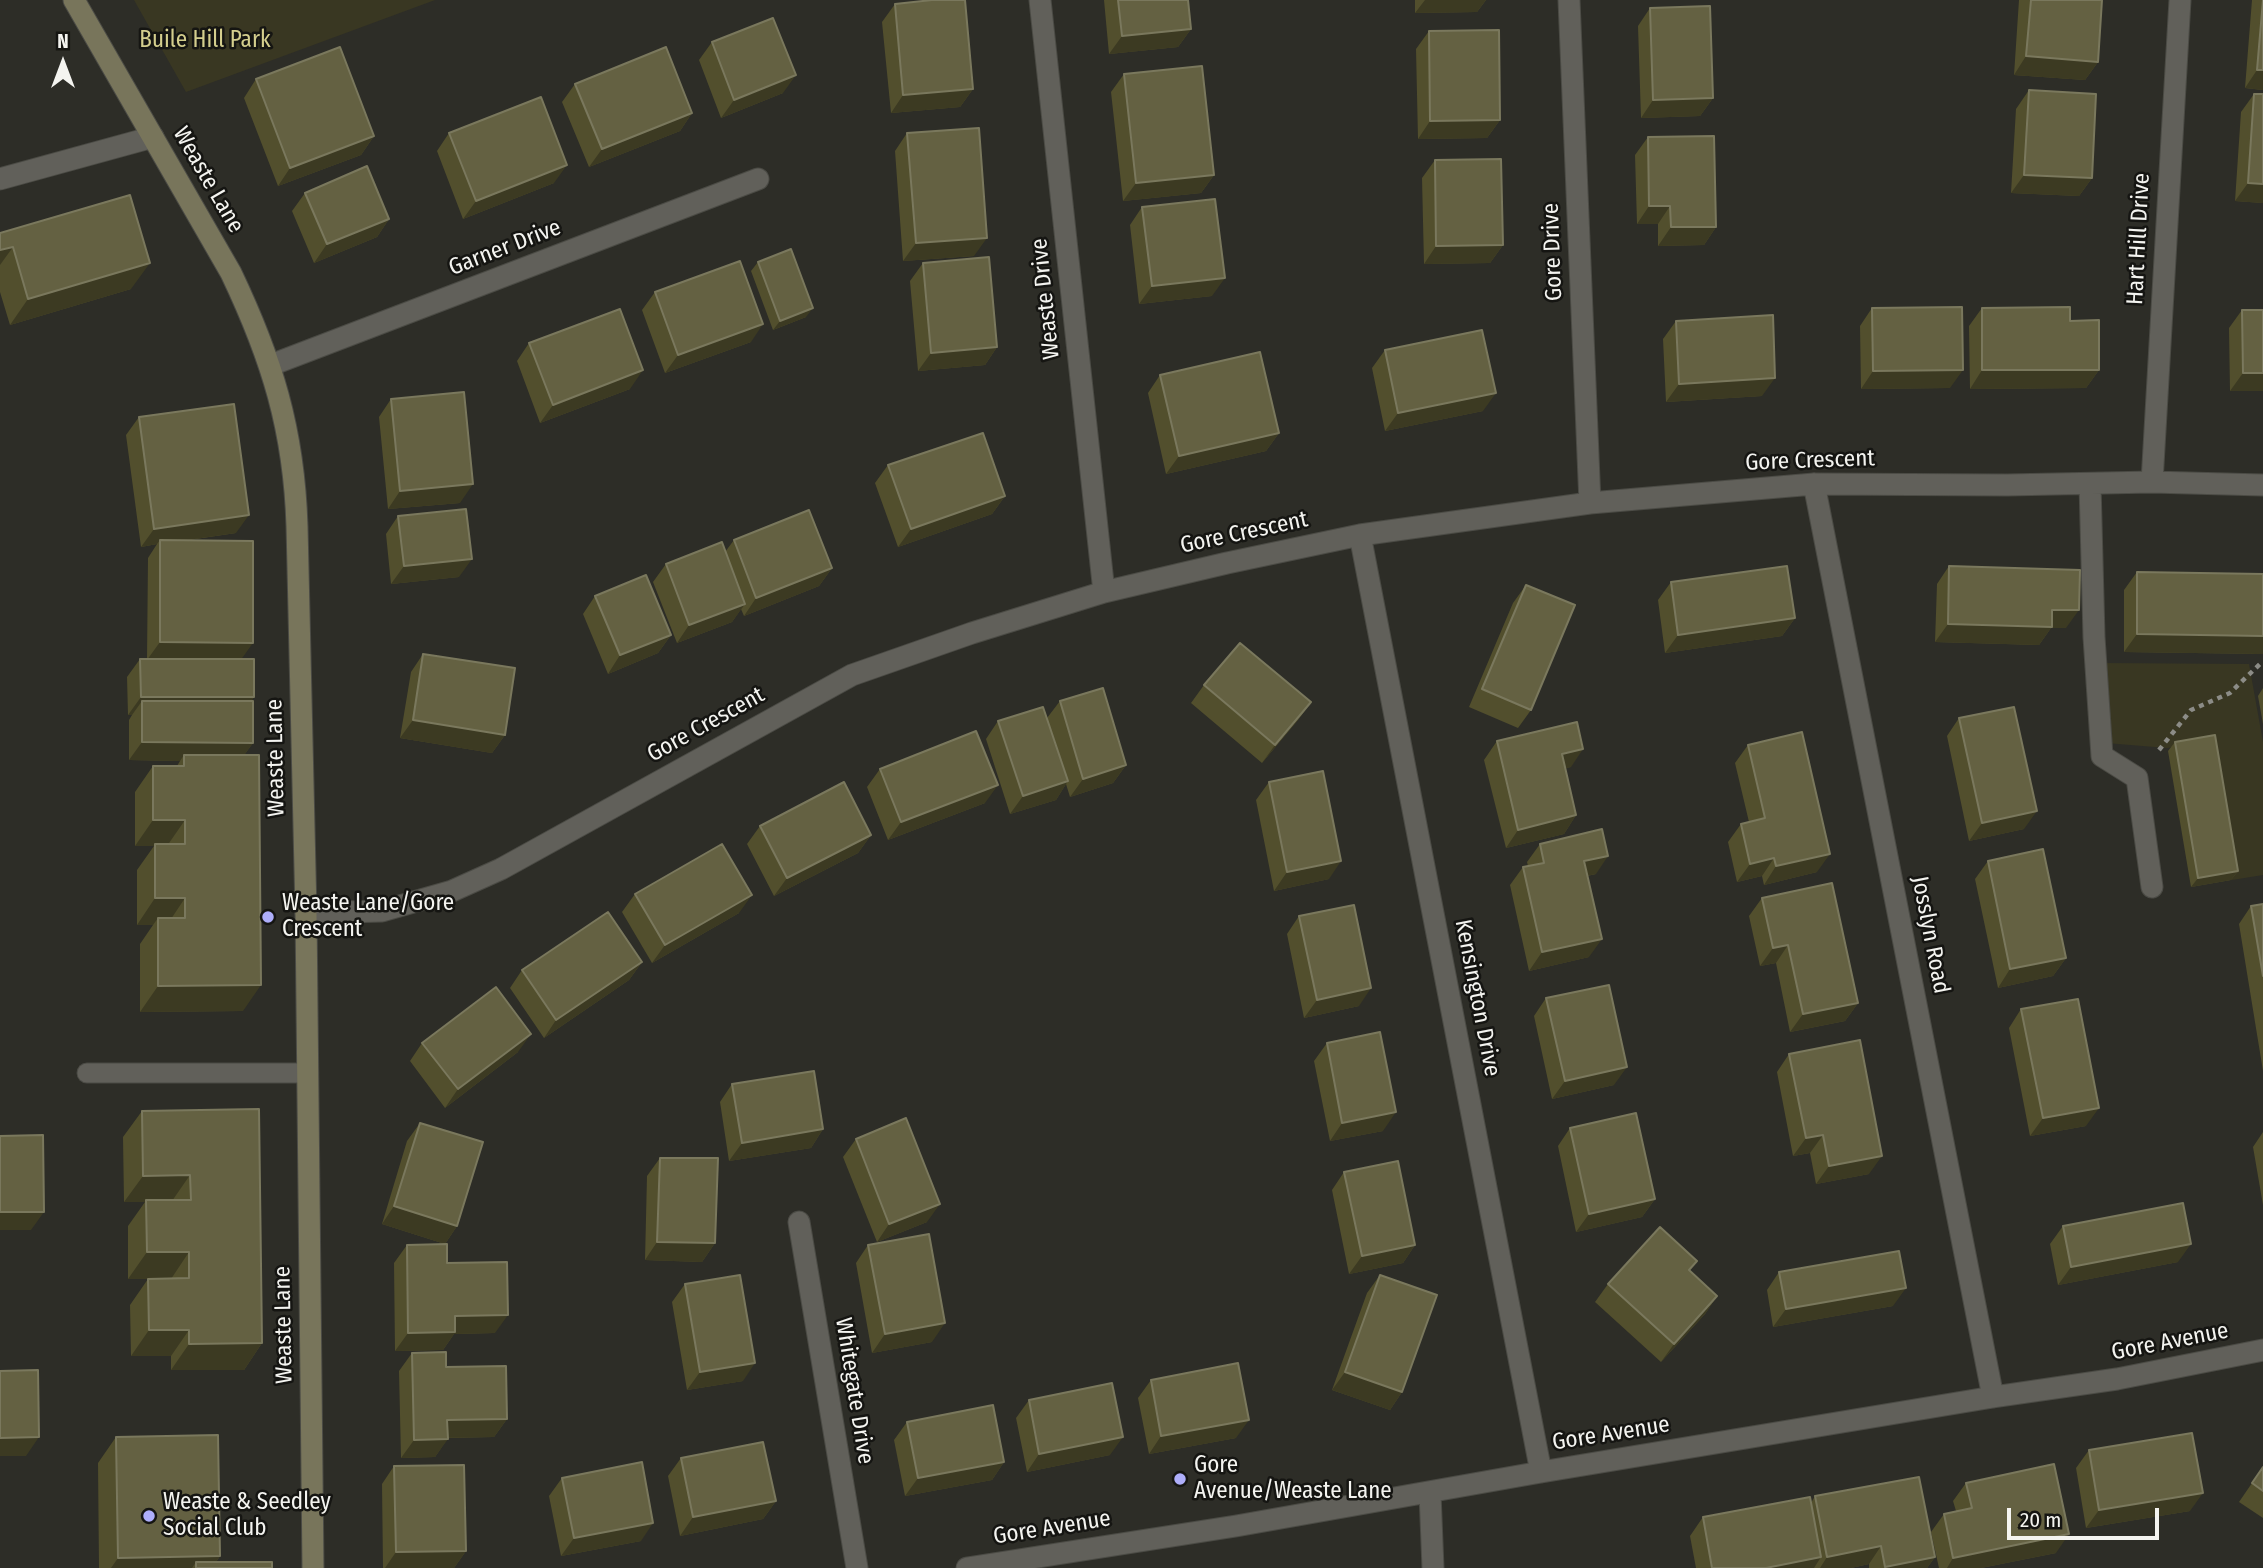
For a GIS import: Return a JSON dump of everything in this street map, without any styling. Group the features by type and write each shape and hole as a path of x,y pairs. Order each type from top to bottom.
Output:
{"main road":[{"name":"Weaste Lane","path":"75,0 231,273 252,316 271,365 291,444 296,484 306,913 313,1568"}],"street":[{"name":"Weaste Drive","path":"1040,0 1104,592"},
{"name":"Gore Drive","path":"1569,0 1590,503"},
{"name":"Hart Hill Drive","path":"2152,482 2180,0"},
{"path":"0,179 153,137"},
{"name":"Garner Drive","path":"271,365 758,179"},
{"name":"Gore Crescent","path":"306,913 382,911 452,891 501,869 852,675 972,633 1104,592 1360,535 1590,503 1814,484 2152,482 2263,485"},
{"name":"Josslyn Road","path":"1814,484 1993,1397"},
{"path":"2090,484 2094,637 2102,756 2137,778 2152,887"},
{"name":"Kensington Drive","path":"1360,535 1541,1472"},
{"name":"Whitegate Drive","path":"799,1222 857,1568"},
{"name":"Gore Avenue","path":"967,1568 1032,1562 1541,1472 2117,1379 2263,1350"},
{"path":"1430,1493 1433,1568"}],"lane":[{"path":"87,1073 308,1073"}],"path":[{"path":"2137,778 2191,710 2231,693 2263,661"}],"green space":[{"name":"Buile Hill Park","path":"134,0 435,0 186,92"},
{"path":"2097,663 2249,664 2263,742 2263,875 2232,880 2211,742 2167,748 2106,743"}],"building":[{"path":"965,0 973,89 903,95 895,4"},
{"path":"1118,0 1188,0 1191,29 1122,36"},
{"path":"2031,0 2102,0 2098,62 2026,56"},
{"path":"2263,0 2263,70 2257,70"},
{"path":"1710,6 1713,98 1653,100 1650,8"},
{"path":"773,18 796,75 734,100 712,42"},
{"path":"1499,30 1500,120 1430,121 1429,31"},
{"path":"340,47 374,136 290,168 256,79"},
{"path":"666,47 692,113 602,149 575,84"},
{"path":"1202,66 1214,175 1136,183 1124,74"},
{"path":"2029,90 2096,94 2092,178 2024,175"},
{"path":"2254,94 2263,94 2263,184 2248,183"},
{"path":"541,97 567,165 476,201 449,133"},
{"path":"979,128 987,238 916,243 907,133"},
{"path":"1714,136 1716,227 1671,227 1670,206 1649,206 1648,137"},
{"path":"1501,159 1503,245 1436,246 1435,160"},
{"path":"367,166 389,219 327,244 305,193"},
{"path":"130,195 150,263 28,299 13,247 0,250 0,233"},
{"path":"1215,199 1225,278 1152,286 1142,207"},
{"path":"791,249 813,308 780,321 758,262"},
{"path":"989,257 997,347 931,353 923,263"},
{"path":"740,261 763,324 678,355 655,292"},
{"path":"1962,307 1963,370 1873,371 1872,308"},
{"path":"2070,307 2070,321 2099,320 2099,370 1982,370 1982,308"},
{"path":"620,309 643,370 553,405 529,343"},
{"path":"2242,310 2263,310 2263,373 2243,373"},
{"path":"1773,315 1775,378 1679,384 1676,321"},
{"path":"1482,330 1496,393 1398,413 1385,350"},
{"path":"1260,352 1279,433 1179,456 1160,375"},
{"path":"464,392 473,484 400,491 391,399"},
{"path":"234,404 249,515 154,529 139,417"},
{"path":"983,433 1005,496 911,529 888,465"},
{"path":"466,509 472,559 404,566 398,516"},
{"path":"809,510 832,568 756,598 734,540"},
{"path":"160,540 253,541 253,643 160,642"},
{"path":"722,542 745,604 689,625 666,564"},
{"path":"1787,566 1795,618 1678,635 1671,582"},
{"path":"1949,566 2080,570 2079,610 2052,610 2052,627 1948,624"},
{"path":"2137,572 2263,574 2263,636 2137,634"},
{"path":"646,575 671,635 620,655 595,596"},
{"path":"1526,585 1575,605 1531,710 1482,689"},
{"path":"1240,643 1311,702 1275,745 1204,685"},
{"path":"423,654 515,668 505,735 413,720"},
{"path":"140,659 254,659 254,697 141,697"},
{"path":"1103,688 1126,765 1083,779 1060,701"},
{"path":"142,701 253,701 253,743 142,742"},
{"path":"1043,707 1068,781 1023,796 998,721"},
{"path":"2014,707 2037,811 1982,823 1959,718"},
{"path":"1577,722 1583,749 1562,754 1576,815 1518,830 1497,741"},
{"path":"976,731 998,785 901,822 880,769"},
{"path":"1802,732 1830,854 1776,866 1774,858 1750,864 1741,824 1765,818 1748,745"},
{"path":"2215,735 2238,871 2198,878 2175,742"},
{"path":"184,755 259,755 261,985 158,986 158,918 185,918 185,898 155,898 155,844 185,844 185,820 153,820 153,766 184,766"},
{"path":"1323,771 1341,861 1287,872 1269,782"},
{"path":"844,782 871,835 787,878 760,826"},
{"path":"1602,829 1608,856 1584,861 1602,939 1542,952 1523,867 1544,863 1540,844"},
{"path":"722,844 752,895 665,945 635,894"},
{"path":"2043,849 2066,958 2010,969 1988,861"},
{"path":"1832,883 1858,1003 1803,1014 1788,945 1773,948 1762,898"},
{"path":"2263,904 2263,976 2251,906"},
{"path":"1354,905 1371,988 1317,1000 1299,916"},
{"path":"608,912 642,962 556,1020 522,970"},
{"path":"1609,985 1627,1067 1565,1081 1546,998"},
{"path":"496,987 531,1034 458,1089 422,1043"},
{"path":"2078,999 2099,1108 2043,1118 2021,1009"},
{"path":"1380,1032 1396,1112 1342,1123 1327,1043"},
{"path":"1860,1040 1882,1156 1829,1166 1823,1135 1806,1138 1789,1054"},
{"path":"814,1071 823,1129 742,1143 732,1084"},
{"path":"259,1109 262,1343 189,1344 189,1330 149,1330 148,1279 189,1278 189,1252 147,1252 146,1200 191,1200 190,1175 143,1176 142,1111"},
{"path":"1636,1113 1655,1199 1589,1214 1570,1128"},
{"path":"906,1118 940,1204 889,1224 856,1139"},
{"path":"420,1123 483,1142 457,1226 394,1206"},
{"path":"43,1135 44,1212 0,1212 0,1136"},
{"path":"660,1158 718,1158 715,1243 657,1242"},
{"path":"1398,1161 1415,1245 1362,1256 1344,1172"},
{"path":"2183,1203 2191,1244 2071,1267 2063,1226"},
{"path":"1660,1227 1697,1261 1689,1270 1717,1296 1674,1344 1608,1284"},
{"path":"929,1234 945,1323 885,1334 868,1245"},
{"path":"447,1244 447,1263 507,1262 508,1315 455,1316 455,1332 408,1333 407,1245"},
{"path":"1899,1251 1906,1288 1786,1309 1779,1272"},
{"path":"740,1275 755,1363 700,1372 685,1284"},
{"path":"1380,1275 1437,1295 1402,1392 1345,1372"},
{"path":"446,1352 446,1367 506,1366 507,1419 447,1420 448,1439 414,1440 412,1353"},
{"path":"1238,1363 1249,1420 1161,1436 1151,1380"},
{"path":"38,1370 39,1437 0,1438 0,1371"},
{"path":"1112,1383 1123,1437 1039,1454 1029,1400"},
{"path":"993,1405 1004,1462 918,1478 907,1422"},
{"path":"2192,1433 2203,1493 2099,1510 2089,1450"},
{"name":"Weaste & Seedley Social Club","path":"218,1435 220,1556 118,1558 116,1437"},
{"path":"763,1442 776,1501 693,1517 681,1458"},
{"path":"642,1462 653,1523 574,1538 562,1478"},
{"path":"2054,1464 2069,1534 1953,1558 1944,1514 1972,1508 1966,1483"},
{"path":"464,1465 466,1551 396,1552 394,1466"},
{"path":"2263,1467 2263,1491 2252,1483"},
{"path":"1919,1477 1935,1557 1885,1567 1881,1546 1827,1557 1815,1496"},
{"path":"1810,1497 1821,1557 1766,1568 1712,1568 1703,1517"},
{"path":"196,1562 272,1562 272,1568 196,1568"}],"place":[{"name":"Weaste Lane/Gore Crescent","path":"268,917"},
{"name":"Gore Avenue/Weaste Lane","path":"1180,1479"},
{"name":"Weaste & Seedley Social Club","path":"149,1516"}]}
